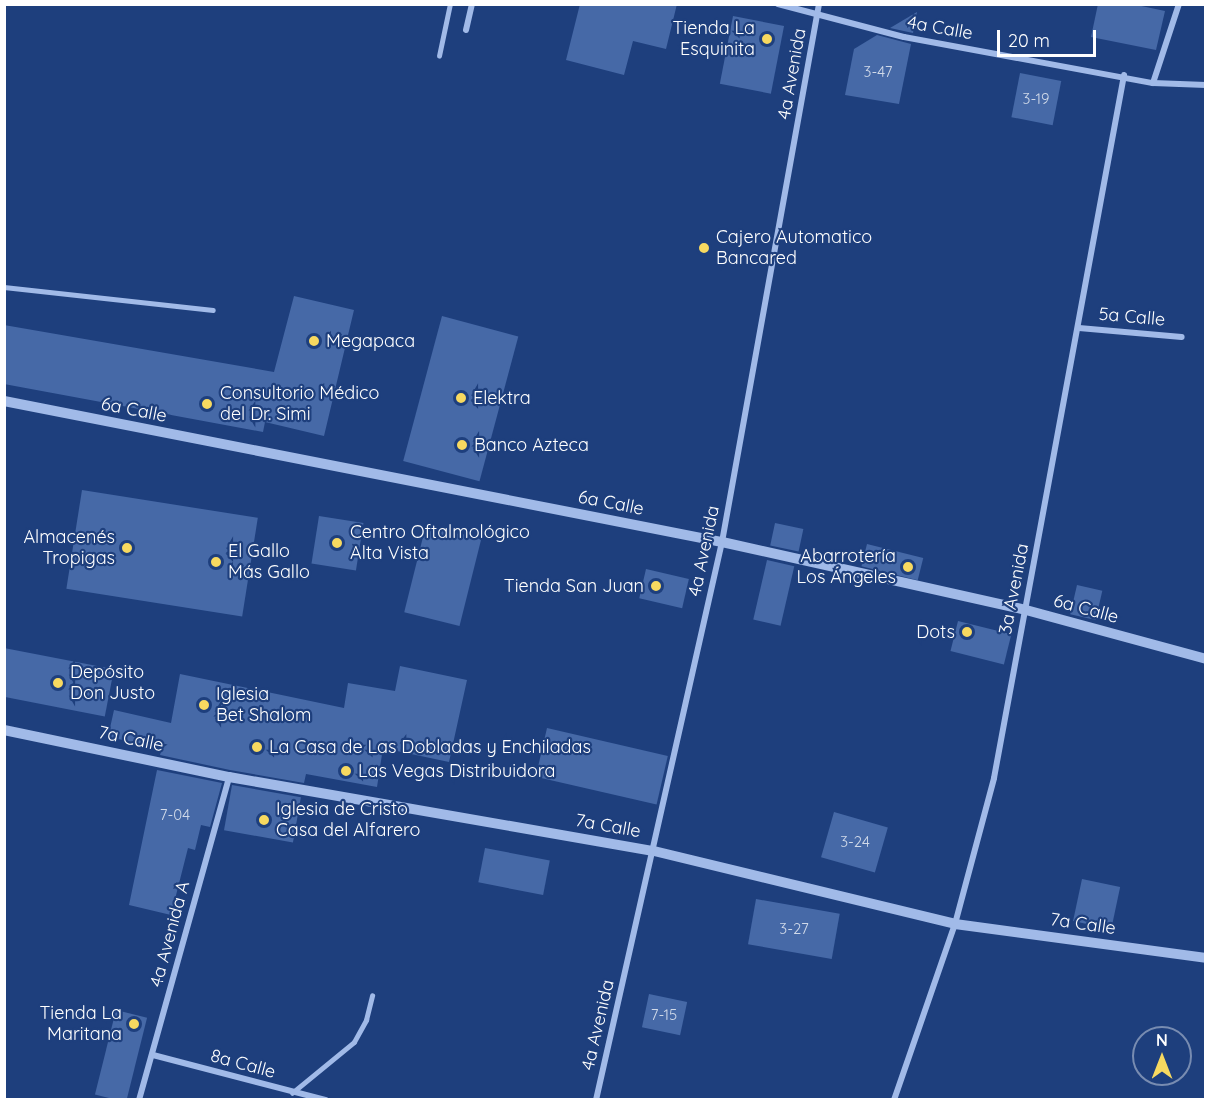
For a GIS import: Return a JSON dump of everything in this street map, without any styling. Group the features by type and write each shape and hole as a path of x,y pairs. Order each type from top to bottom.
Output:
{"street":[{"path":"465,30 472,4"},
{"name":"4a Calle","path":"778,4 904,37 1124,75 1153,83 1206,86"},
{"name":"4a Avenida","path":"596,1100 722,542 819,4"},
{"path":"1153,83 1179,4"},
{"name":"3a Avenida","path":"894,1100 955,924 994,778 1124,75"},
{"name":"5a Calle","path":"1079,328 1182,337"},
{"name":"6a Calle","path":"4,401 722,542 1026,610 1206,659"},
{"name":"7a Calle","path":"4,730 229,777 654,851 955,924 1206,958"},
{"name":"4a Avenida A","path":"139,1100 229,777"},
{"name":"8a Calle","path":"153,1055 326,1100"}],"lane":[{"path":"439,56 450,4"},
{"path":"4,286 213,310"},
{"path":"292,1093 354,1042 366,1020 372,996"}],"building":[{"path":"580,4 677,4 666,49 633,41 624,75 566,60"},
{"path":"1098,4 1132,4 1165,11 1156,50 1091,37"},
{"path":"917,12 913,33 890,28"},
{"path":"733,16 784,26 771,94 720,84"},
{"path":"877,35 911,44 899,104 845,95 854,49"},
{"path":"1020,73 1061,81 1053,125 1011,117"},
{"path":"294,296 354,310 324,436 265,422 263,432 4,384 4,325 274,372"},
{"name":"Elektra","path":"442,316 518,336 479,481 403,461"},
{"name":"Almacenés Tropigas","path":"82,490 258,518 242,617 66,589"},
{"name":"Centro Oftalmológico Alta Vista","path":"319,516 363,523 356,570 311,563"},
{"path":"775,523 803,529 799,552 770,545"},
{"path":"426,525 481,539 460,626 404,612"},
{"path":"867,544 923,558 918,580 861,566"},
{"path":"767,560 794,566 781,626 753,619"},
{"path":"646,569 689,579 682,608 639,598"},
{"path":"1077,585 1102,591 1096,620 1070,614"},
{"path":"958,621 1011,634 1004,664 951,651"},
{"name":"Depósito Don Justo","path":"4,648 114,669 105,716 4,697"},
{"path":"400,666 467,680 449,762 383,748 377,787 306,774 304,783 230,770 160,755 162,748 108,737 114,710 171,723 180,674 344,708 348,683 395,691"},
{"path":"547,728 668,756 657,805 536,777"},
{"path":"157,770 222,783 210,827 201,825 195,850 188,848 171,915 129,905"},
{"name":"Iglesia de Cristo Casa del Alfarero","path":"232,785 301,797 293,842 224,830"},
{"path":"834,812 888,827 875,873 821,857"},
{"path":"485,848 550,861 543,895 478,882"},
{"path":"1082,879 1120,887 1111,929 1073,921"},
{"path":"756,899 840,914 832,959 748,944"},
{"path":"649,994 687,1002 680,1035 642,1027"},
{"path":"116,1010 147,1018 127,1100 95,1094"}],"place":[{"name":"Tienda La Esquinita","path":"767,39"},
{"name":"Cajero Automatico Bancared","path":"704,248"},
{"name":"Megapaca","path":"314,341"},
{"name":"Elektra","path":"461,398"},
{"name":"Consultorio Médico del Dr. Simi","path":"207,404"},
{"name":"Banco Azteca","path":"462,445"},
{"name":"Centro Oftalmológico Alta Vista","path":"337,543"},
{"name":"Almacenés Tropigas","path":"127,548"},
{"name":"El Gallo Más Gallo","path":"216,562"},
{"name":"Abarrotería Los Ángeles","path":"908,567"},
{"name":"Tienda San Juan","path":"656,586"},
{"name":"Dots","path":"967,632"},
{"name":"Depósito Don Justo","path":"58,683"},
{"name":"Iglesia Bet Shalom","path":"204,705"},
{"name":"La Casa de Las Dobladas y Enchiladas","path":"257,747"},
{"name":"Las Vegas Distribuidora","path":"346,771"},
{"name":"Iglesia de Cristo Casa del Alfarero","path":"264,820"},
{"name":"Tienda La Maritana","path":"134,1024"}]}
